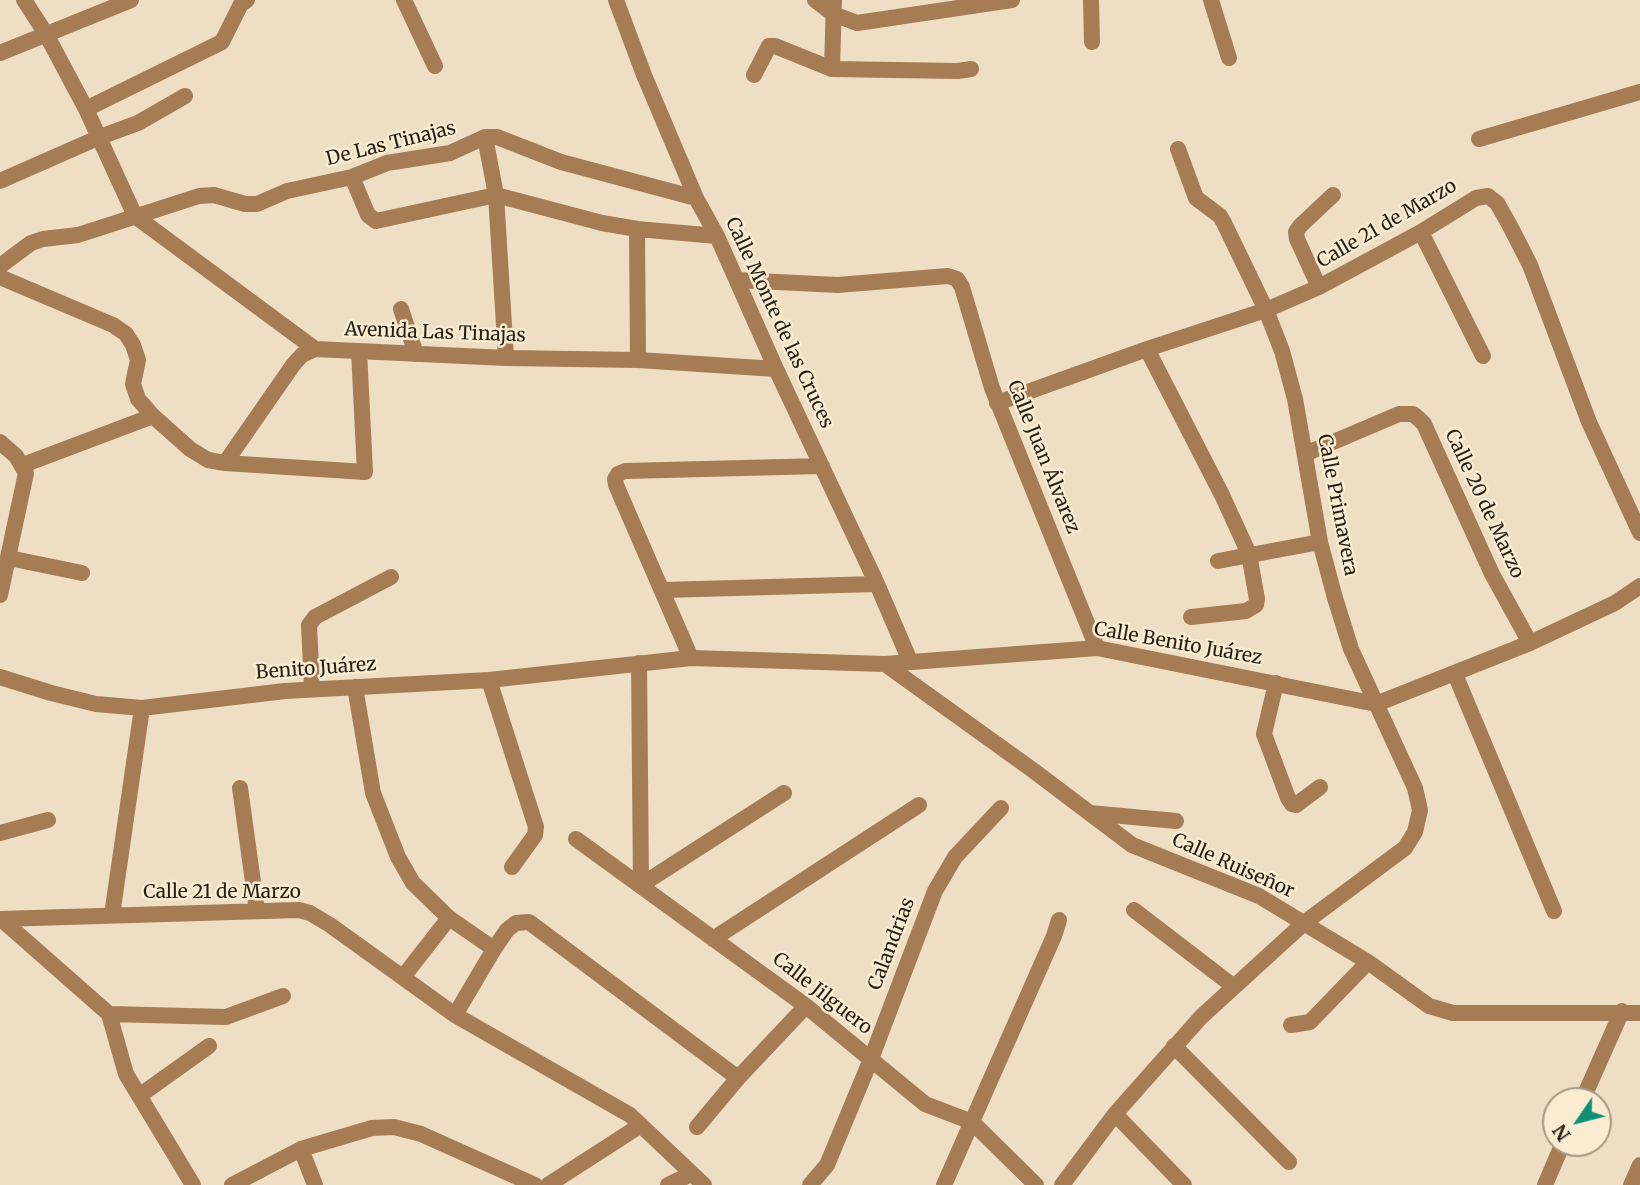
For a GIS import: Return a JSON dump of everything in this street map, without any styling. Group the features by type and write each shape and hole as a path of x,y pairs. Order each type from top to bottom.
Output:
{"street":[{"path":"24,0 46,34 100,136 135,216 316,349"},
{"path":"0,53 131,0"},
{"path":"86,109 222,42 241,4 247,0"},
{"path":"404,0 435,66"},
{"name":"Calle Monte de las Cruces","path":"616,0 644,75 696,198 717,236 877,584 910,662"},
{"path":"815,0 834,7 857,23 1012,0"},
{"path":"1091,0 1092,42"},
{"path":"1211,0 1229,58"},
{"path":"832,69 834,7"},
{"path":"754,75 769,46 832,69 964,70"},
{"path":"1479,139 1640,92"},
{"path":"0,181 100,136 138,123 185,96"},
{"path":"485,137 496,195 506,358"},
{"name":"De Las Tinajas","path":"0,266 31,243 78,235 199,196 214,195 245,204 257,204 287,191 352,177 387,163 450,153 485,137 497,137 561,162 696,198"},
{"name":"Calle Primavera","path":"1062,1185 1115,1114 1174,1046 1233,986 1304,923 1405,848 1415,832 1420,810 1415,788 1351,649 1320,542 1295,398 1282,351 1266,310 1220,216 1196,198 1178,149"},
{"path":"352,177 371,219 382,220 496,195 602,223 717,236"},
{"path":"1319,287 1297,239 1297,232 1333,195"},
{"name":"Calle 21 de Marzo","path":"998,403 1147,349 1266,310 1319,287 1421,232 1476,198 1488,196 1497,203 1530,265 1589,422 1640,533"},
{"path":"637,229 638,360"},
{"path":"1421,232 1483,356"},
{"name":"Calle Juan Álvarez","path":"737,280 838,285 948,276 957,279 962,287 998,403 1097,648"},
{"path":"0,277 113,324 126,334 138,360 134,391 153,416 198,456 225,463 365,472 359,351"},
{"path":"401,309 416,354"},
{"path":"225,463 293,365 302,355 316,349"},
{"name":"Avenida Las Tinajas","path":"316,349 506,358 638,360 776,369"},
{"path":"1147,349 1222,495 1249,554 1256,605 1245,611 1191,617"},
{"name":"Calle 20 de Marzo","path":"1305,454 1399,414 1413,414 1419,419 1424,424 1492,574 1530,643"},
{"path":"23,465 153,416"},
{"path":"0,442 23,465 26,473 26,484 0,595"},
{"path":"691,659 616,485 618,474 625,471 822,466"},
{"path":"1218,561 1320,542"},
{"path":"9,558 82,573"},
{"path":"312,688 309,625 315,617 391,578"},
{"path":"663,590 877,584"},
{"path":"1376,704 1530,643 1615,603 1640,586"},
{"name":"Calle Benito Juárez","path":"639,663 691,659 885,664 1097,648 1376,704"},
{"path":"639,663 641,885"},
{"name":"Benito Juárez","path":"0,677 96,704 142,708 312,688 489,680 639,663"},
{"name":"Calle Ruiseñor","path":"885,664 1132,845 1258,896 1368,962 1429,1006 1453,1013 1640,1013"},
{"path":"1455,674 1555,911"},
{"path":"489,680 536,827 535,835 512,867"},
{"path":"1276,682 1264,734 1289,798 1296,805 1320,787"},
{"path":"355,687 373,793 398,857 413,883 449,918 494,949"},
{"path":"112,915 142,708"},
{"path":"240,788 257,911"},
{"path":"641,885 784,793"},
{"path":"713,939 919,805"},
{"name":"Calandrias","path":"810,1185 827,1165 935,891 955,857 1001,808"},
{"path":"1090,813 1175,821"},
{"path":"0,833 48,820"},
{"name":"Calle Jilguero","path":"576,839 806,1006 925,1104 972,1122 1036,1185"},
{"name":"Calle 21 de Marzo","path":"0,919 299,910 310,913 455,1015 630,1115 704,1185"},
{"path":"1134,910 1233,986"},
{"path":"403,977 449,918"},
{"path":"0,919 109,1014 122,1064 193,1185"},
{"path":"944,1185 1059,920"},
{"path":"455,1015 507,930 522,921 529,922 738,1078"},
{"path":"1291,1025 1310,1022 1368,962"},
{"path":"109,1014 226,1017 284,996"},
{"path":"697,1127 738,1078 806,1006"},
{"path":"1588,1087 1622,1012"},
{"path":"139,1096 209,1046"},
{"path":"1174,1046 1289,1162"},
{"path":"1115,1114 1184,1185"},
{"path":"548,1185 642,1125"},
{"path":"232,1185 301,1149 372,1128 394,1127 421,1134 535,1185"},
{"path":"301,1149 315,1185"},
{"path":"1545,1185 1557,1157"},
{"path":"1631,1185 1640,1166"},
{"path":"668,1185 691,1174"}]}
